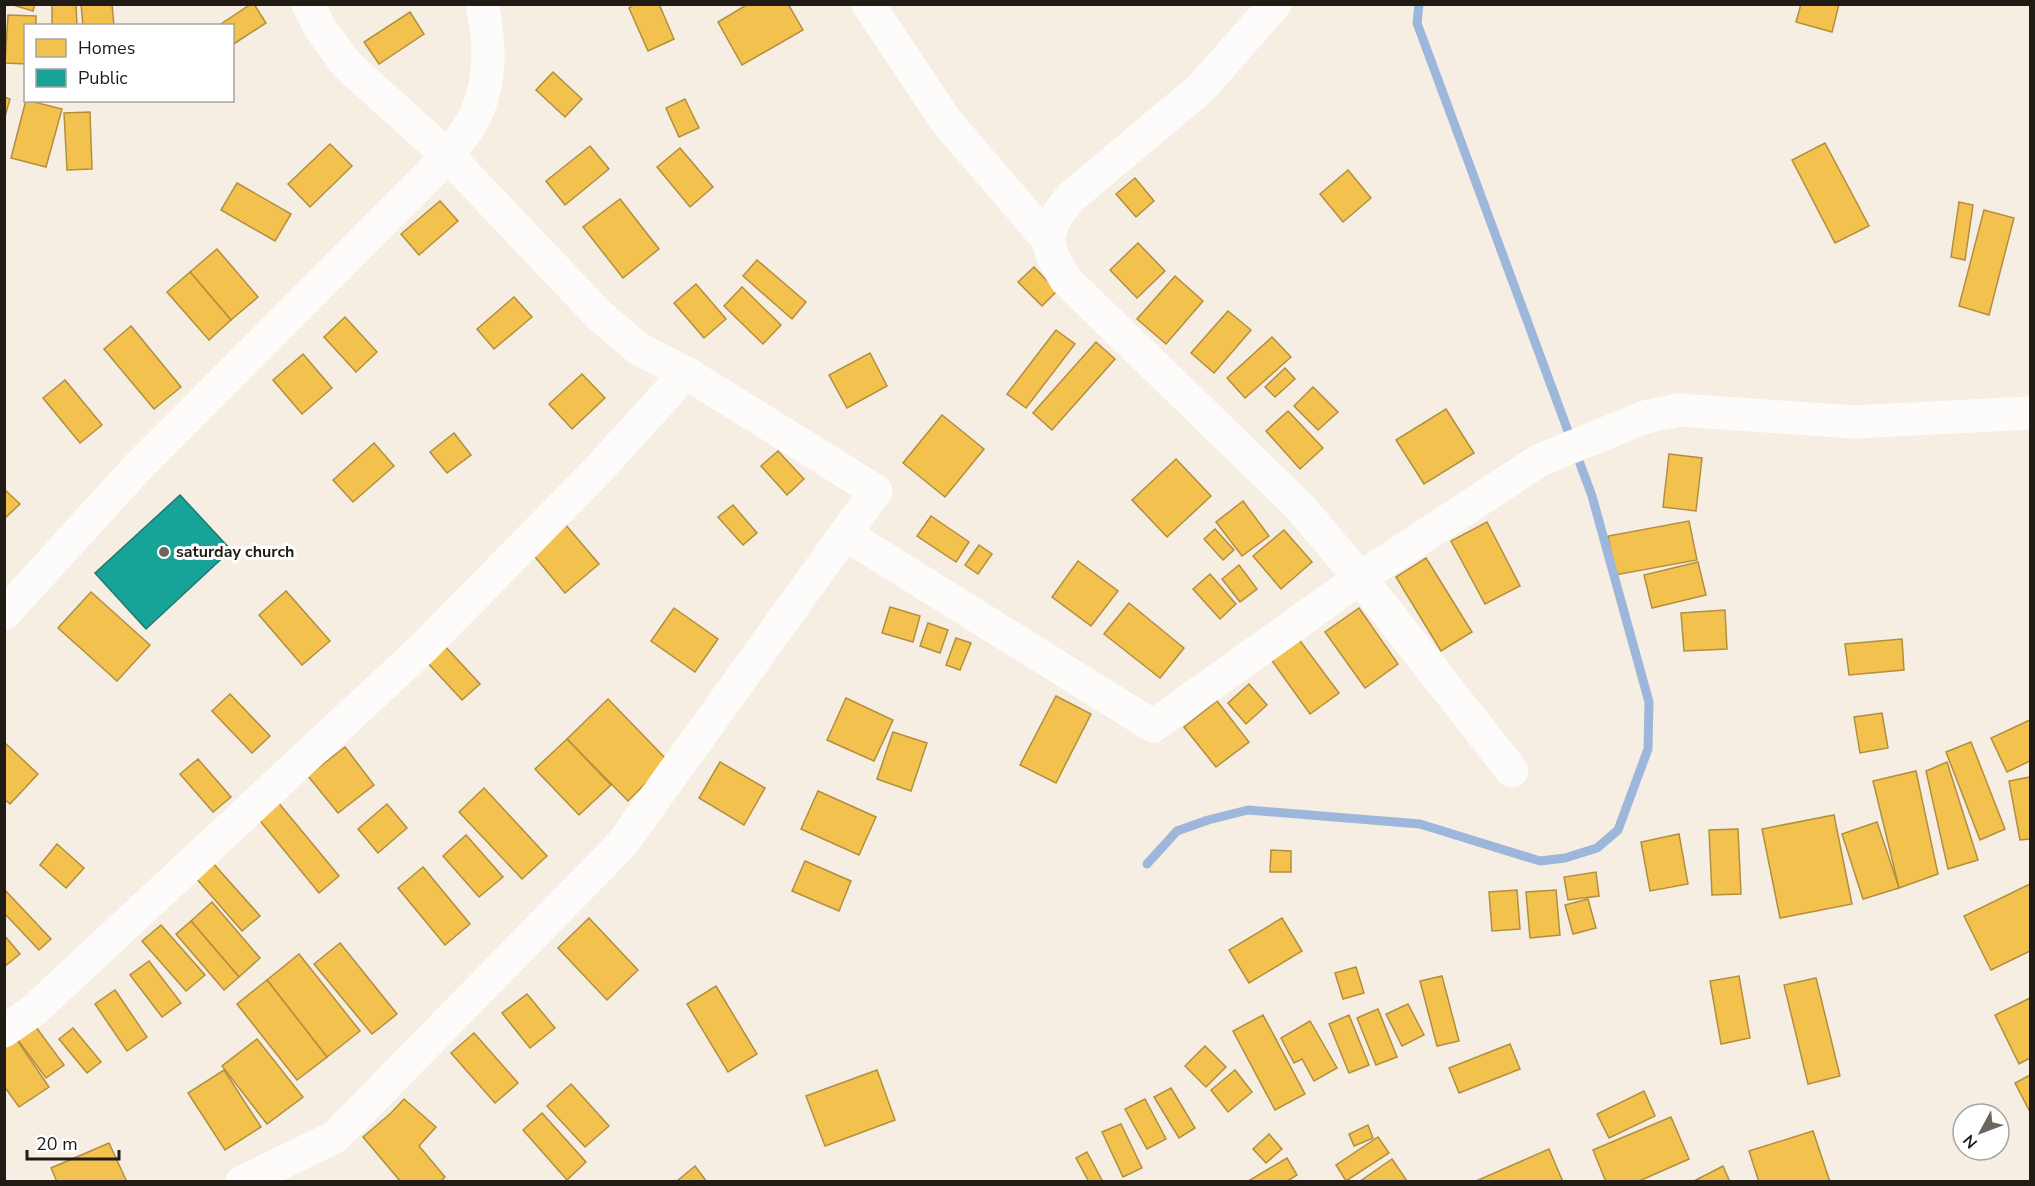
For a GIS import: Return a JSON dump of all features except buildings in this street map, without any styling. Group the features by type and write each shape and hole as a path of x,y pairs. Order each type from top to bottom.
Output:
{"street":[{"path":"242,1182 335,1137 622,844 876,491 686,373 639,349 599,315 448,156 347,65 321,28 308,4"},
{"path":"4,614 137,468 448,156 476,114 487,75 488,31 482,4"},
{"path":"868,4 946,121 1048,240"},
{"path":"1275,4 1201,88 1070,198 1054,218 1048,240 1052,259 1066,280 1300,507 1360,578 1512,771"},
{"path":"4,1031 42,1003 423,648 598,470 686,373"},
{"path":"845,534 1153,726 1360,578 1540,460 1645,417 1679,410 1854,422 2031,413"}],"waterway":[{"path":"1147,864 1177,831 1248,810 1420,824 1540,861 1565,858 1597,848 1618,830 1648,749 1649,702 1592,496 1417,23 1419,4"}],"place":[{"name":"saturday church","path":"164,552"}]}
